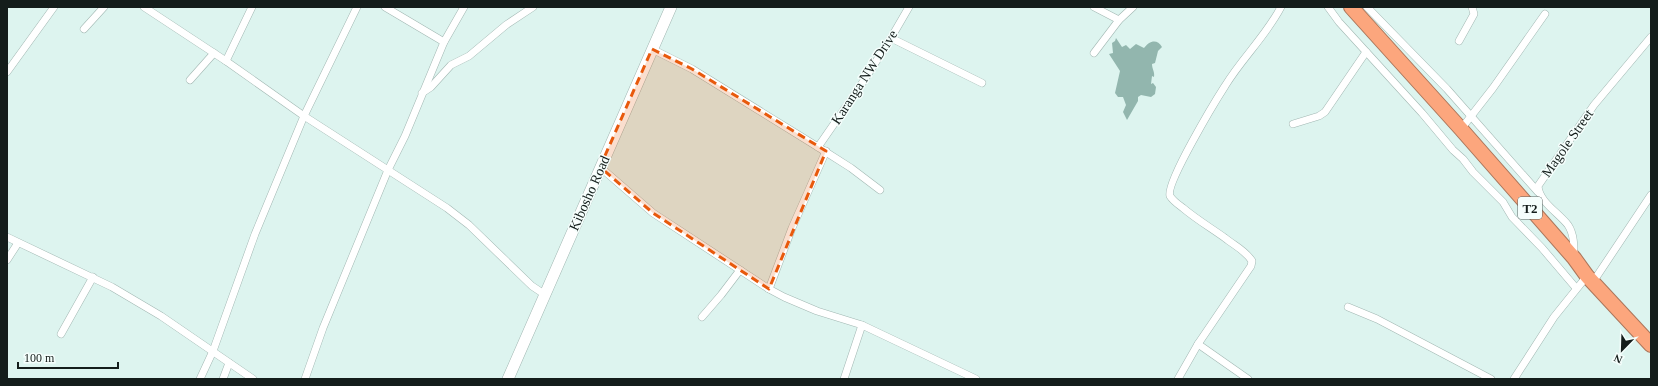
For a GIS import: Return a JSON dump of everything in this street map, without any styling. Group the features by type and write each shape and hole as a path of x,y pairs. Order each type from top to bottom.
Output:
{"highway":[{"name":"T2","path":"1363,9 1461,129 1574,258 1590,279 1651,345"}],"street":[{"path":"7,72 54,7"},
{"path":"84,29 104,7"},
{"path":"144,7 214,52 304,116 447,208 469,225 532,286 544,294"},
{"path":"226,61 252,7"},
{"path":"200,379 213,352 255,234 304,116 358,7"},
{"path":"385,7 444,42"},
{"path":"305,379 326,321 388,170 405,136 444,42 464,7"},
{"path":"422,93 431,87 451,65 469,56 506,25 533,7"},
{"name":"Kibosho Road","path":"508,379 671,7"},
{"name":"Karanga NW Drive","path":"818,146 861,85 909,7"},
{"path":"1094,7 1119,20"},
{"path":"1094,53 1119,20 1133,7"},
{"path":"1178,379 1198,344 1251,266 1252,262 1242,249 1187,212 1173,200 1169,195 1169,189 1173,178 1199,129 1225,86 1281,7"},
{"path":"1328,7 1339,22 1422,113 1453,150 1503,202 1512,217 1542,248 1576,288"},
{"path":"1459,41 1474,14 1472,7"},
{"path":"1363,9 1447,90 1538,192"},
{"path":"1461,129 1545,14"},
{"name":"Magole Street","path":"1574,258 1573,237 1568,226 1538,192 1538,186 1594,105 1651,36"},
{"path":"891,38 982,83"},
{"path":"652,49 692,68 818,146 880,190"},
{"path":"190,80 214,52"},
{"path":"1293,124 1319,116 1325,112 1366,52"},
{"path":"769,289 792,228 826,152"},
{"path":"600,167 653,213 769,289 817,311 862,324 976,379"},
{"path":"1514,379 1554,317 1576,288 1590,279 1651,195"},
{"path":"7,237 93,277 137,301 253,379"},
{"path":"7,260 18,242"},
{"path":"702,317 740,270"},
{"path":"61,334 93,277"},
{"path":"1348,307 1377,319 1491,379"},
{"path":"844,379 862,324"},
{"path":"1198,344 1248,379"},
{"path":"223,379 229,363"}],"highlighted area":[{"path":"652,49 692,69 826,151 769,289 653,213 600,167"}],"shaded area":[{"path":"1116,38 1122,47 1126,45 1130,49 1136,44 1144,48 1151,42 1158,42 1162,47 1158,51 1155,63 1152,64 1154,77 1152,76 1151,84 1153,83 1156,87 1155,94 1151,97 1141,95 1138,97 1138,101 1127,120 1123,112 1126,105 1123,97 1118,97 1115,93 1120,71 1109,54 1113,53 1112,43"}]}
